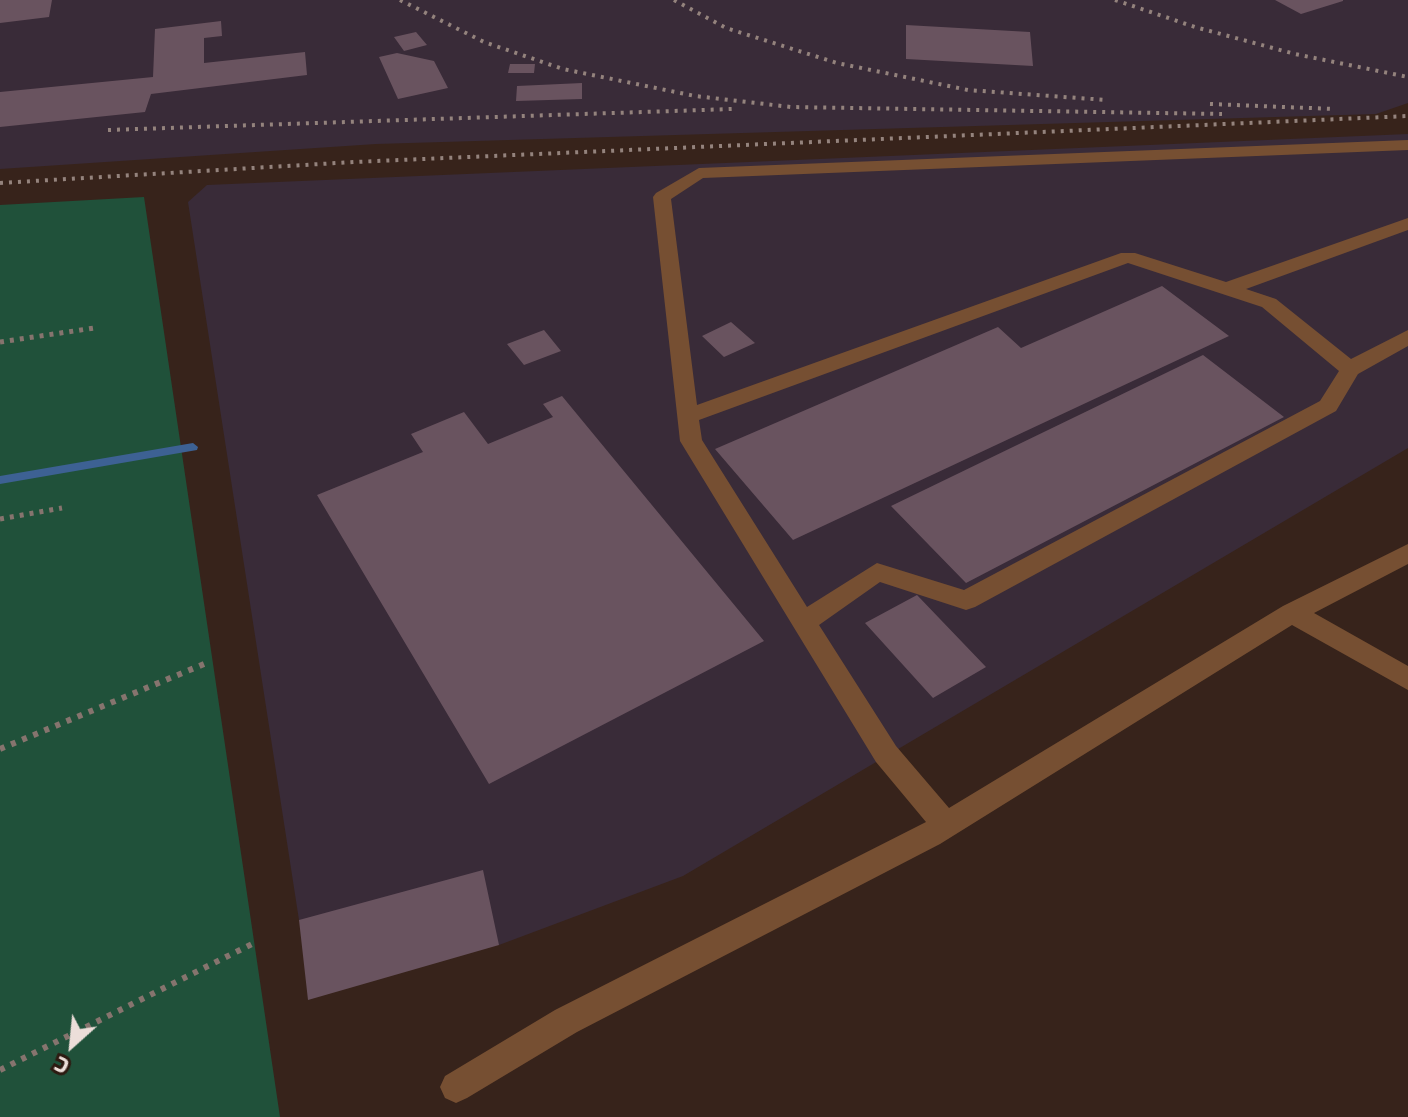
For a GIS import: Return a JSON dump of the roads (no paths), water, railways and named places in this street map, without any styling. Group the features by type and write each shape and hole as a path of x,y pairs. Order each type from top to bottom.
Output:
{"street":[{"path":"946,825 886,754 691,441 662,197 699,173 1408,145"},
{"path":"1226,289 1408,224"},
{"path":"689,416 1128,257 1269,303 1350,369"},
{"path":"804,622 877,572 966,600 1328,406 1350,369 1408,337"},
{"path":"456,1087 566,1021 946,825 1292,613 1408,553"},
{"path":"1292,613 1408,679"}],"waterway":[{"path":"0,480 193,447"}],"railway":[{"path":"400,0 484,42 563,69 695,96 791,107 1222,114"},
{"path":"674,0 726,28 837,63 968,90 1106,100"},
{"path":"1115,0 1195,27 1295,54 1408,77"},
{"path":"1210,104 1334,109"},
{"path":"108,130 732,109"},
{"path":"0,183 354,162 1408,116"}]}
